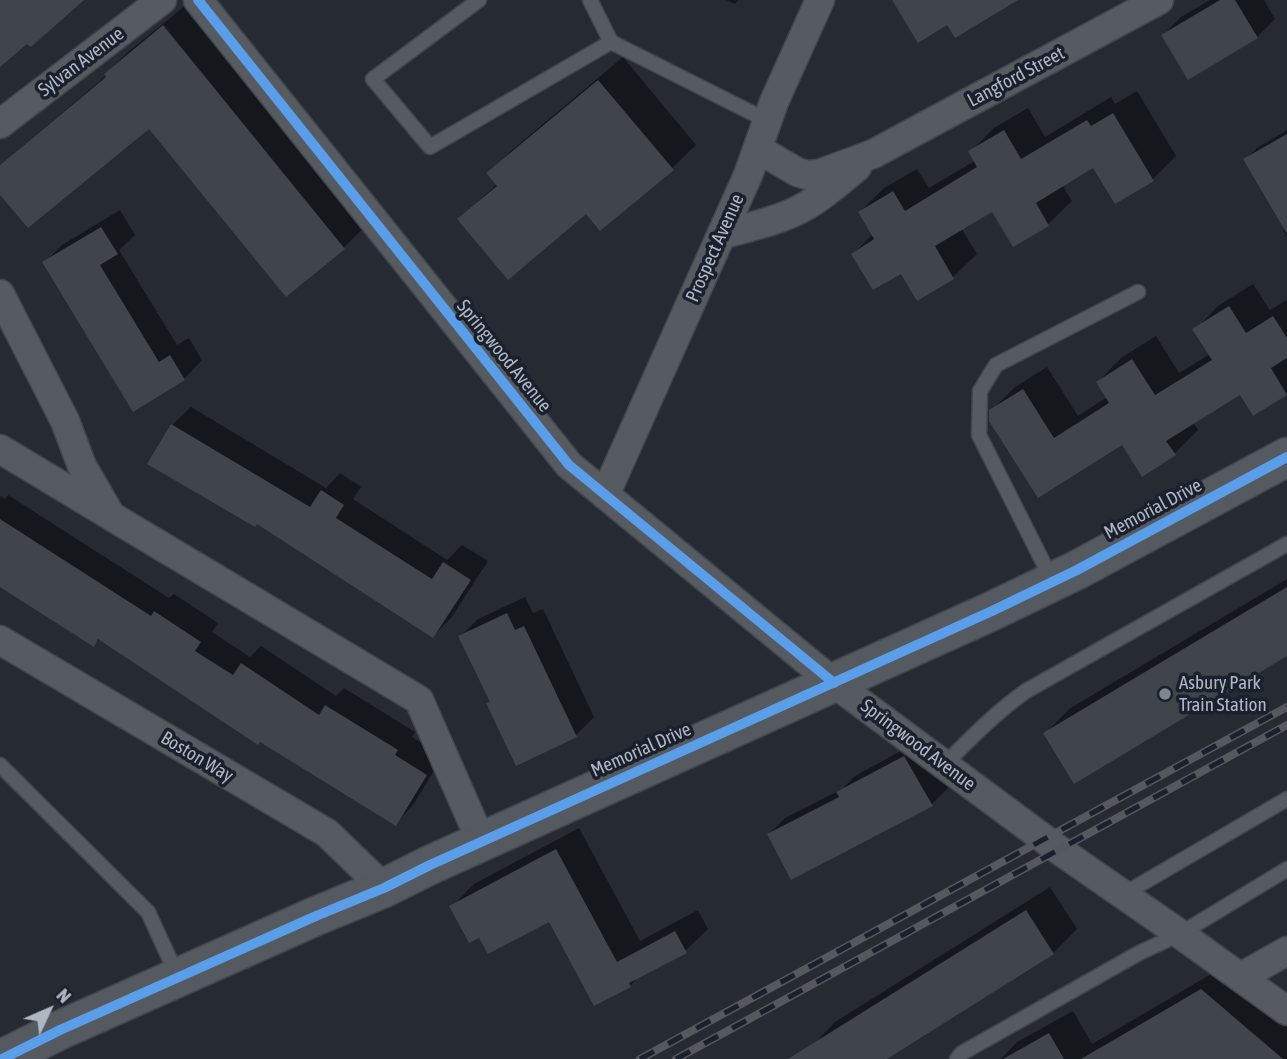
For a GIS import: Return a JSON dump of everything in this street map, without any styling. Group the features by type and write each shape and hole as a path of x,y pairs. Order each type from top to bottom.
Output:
{"street":[{"name":"Sylvan Avenue","path":"0,124 162,0"},
{"name":"Springwood Avenue","path":"198,0 569,465 834,683 1059,849 1287,1011"},
{"name":"Prospect Avenue","path":"605,495 748,175 774,102 820,0"},
{"name":"Langford Street","path":"758,149 807,175 818,174 873,154 1159,0"},
{"name":"Langford Street","path":"721,234 802,209 823,196 873,154"},
{"path":"0,294 65,421 82,466 111,516"},
{"path":"0,449 419,700 481,841"},
{"name":"Memorial Drive","path":"2,1059 60,1030 384,888 481,841 992,611 1053,582 1287,457"},
{"name":"Boston Way","path":"0,640 327,833 384,888"},
{"path":"1241,977 1287,951"}],"lane":[{"path":"480,0 373,79 430,147 611,42"},
{"path":"590,0 611,42 768,121"},
{"path":"1053,582 979,435 980,391 996,365 1138,292"},
{"path":"944,765 989,720 1026,691 1287,544"},
{"path":"0,765 148,912 178,977"},
{"path":"1124,894 1287,799"},
{"path":"957,1059 962,1053 1180,934 1287,869"}],"building":[{"path":"0,0 84,0 31,47 27,44 0,67"},
{"path":"892,0 1018,0 955,38 947,25 918,43"},
{"path":"1220,0 1235,0 1258,38 1188,80 1161,35"},
{"path":"163,25 345,249 286,297 149,129 28,228 0,195 0,165 106,77 104,74"},
{"path":"598,80 674,170 600,231 586,214 508,280 457,219 497,186 486,173"},
{"path":"1113,113 1154,181 1115,204 1093,168 1036,203 1049,226 1013,247 992,212 935,246 954,279 917,301 901,274 873,290 851,254 874,239 858,212 893,191 905,211 977,167 968,151 1004,130 1021,159 1087,120 1091,126"},
{"path":"1287,134 1287,234 1243,159"},
{"path":"101,227 118,254 100,265 159,362 170,355 185,380 133,412 42,262"},
{"path":"1229,306 1246,333 1273,316 1287,338 1287,358 1271,368 1287,395 1253,416 1240,395 1166,441 1176,455 1142,477 1122,445 1038,498 989,421 989,410 1023,389 1054,438 1109,403 1096,382 1132,359 1155,395 1212,360 1192,329"},
{"path":"171,424 310,507 321,490 344,505 336,518 432,579 443,562 471,580 433,638 257,524 255,527 147,464"},
{"path":"0,519 151,616 154,611 201,642 195,651 233,675 241,663 319,715 325,705 398,750 395,755 427,775 396,826 260,742 258,745 98,639 94,647 0,587"},
{"name":"Asbury Park Train Station","path":"1287,587 1287,656 1074,784 1043,733"},
{"path":"507,613 515,630 524,626 577,737 516,766 486,703 490,702 458,636"},
{"path":"904,756 933,806 791,880 767,834 839,797 836,792"},
{"path":"556,849 617,962 675,931 687,953 629,983 631,987 594,1006 549,922 488,954 479,938 469,943 449,906"},
{"path":"1026,910 1054,954 887,1059 788,1059"},
{"path":"1201,989 1283,1059 1081,1059"},
{"path":"1049,1033 1064,1059 1003,1059"}],"railway":[{"path":"640,1059 1287,707"},
{"path":"676,1059 1287,725"}],"cycle path":[{"path":"198,0 569,465 834,683"},
{"path":"2,1059 60,1030 384,888 992,611 1077,570 1287,457"}],"place":[{"name":"Asbury Park Train Station","path":"1165,694"}]}
